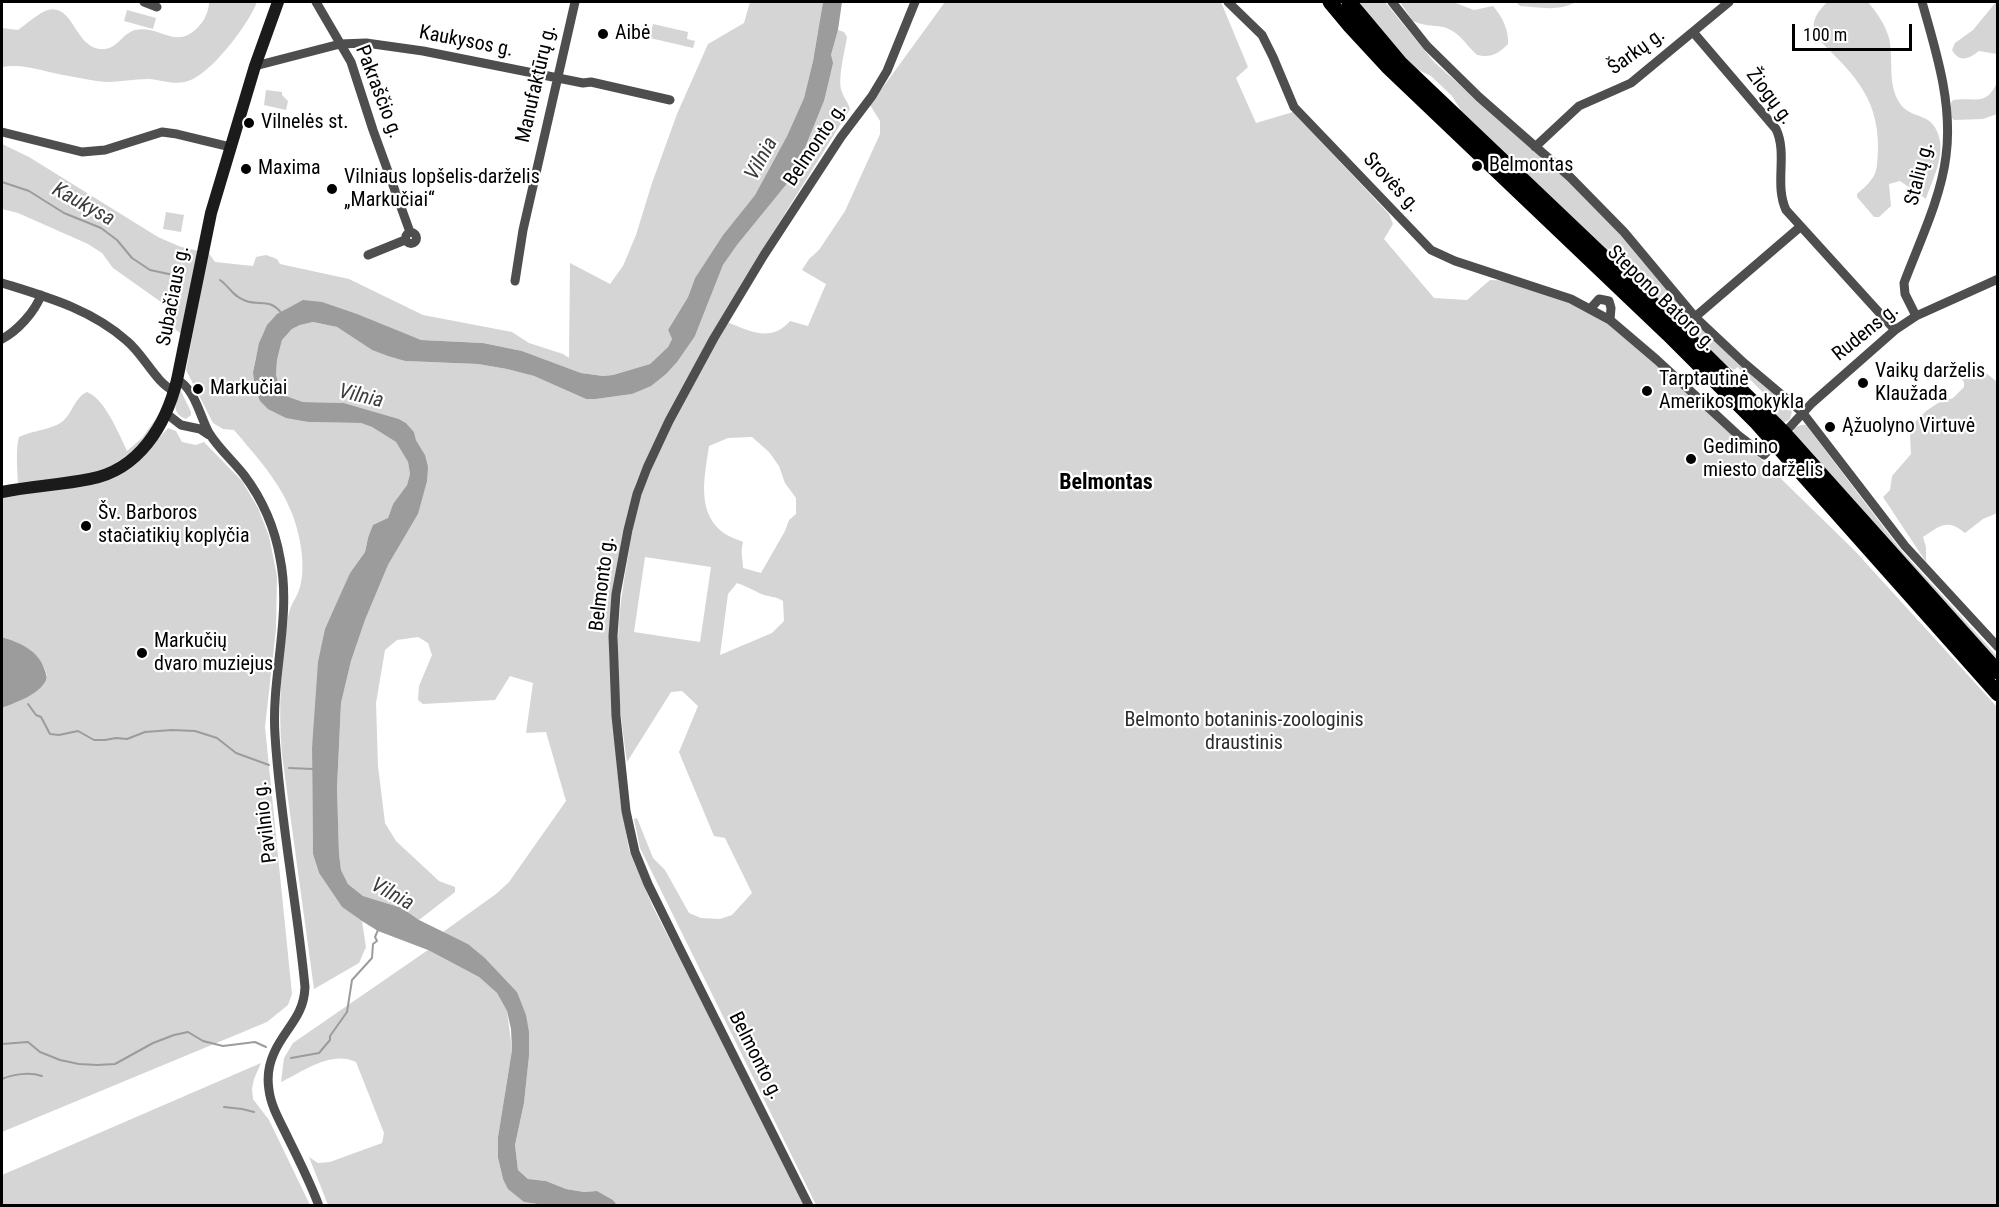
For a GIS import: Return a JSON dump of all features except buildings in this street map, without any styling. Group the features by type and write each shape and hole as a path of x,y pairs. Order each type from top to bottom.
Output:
{"main road":[{"name":"Stepono Batoro g.","path":"1330,2 1387,66 1779,437 1998,694"},
{"name":"Stepono Batoro g.","path":"1353,5 1401,64 1674,324 1998,672"}],"street":[{"path":"144,2 157,7"},
{"name":"Subačiaus g.","path":"2,492 91,479 116,470 131,460 160,428 176,386 211,213 255,66 278,2"},
{"name":"Pakraščio g.","path":"316,2 351,62 407,236 368,255"},
{"name":"Manufaktūrų g.","path":"515,281 532,190 575,2"},
{"name":"Belmonto g.","path":"810,1206 679,947 635,852 626,811 616,716 613,636 616,594 637,494 646,468 669,421 714,338 764,255 887,71 915,2"},
{"name":"Srovės g.","path":"1228,2 1262,35 1294,107 1431,250 1455,261 1549,291 1591,308 1610,320 1759,453 1764,455 1779,437"},
{"name":"Stepono Batoro g.","path":"1392,2 1427,46 1479,97 1570,177 1624,232 1695,316 1744,363 1802,412 1905,546 1998,647"},
{"name":"Šarkų g.","path":"1535,147 1579,105 1632,83 1729,2"},
{"name":"Stalių g.","path":"1916,315 1905,294 1904,283 1934,203 1946,158 1948,139 1945,95 1922,2"},
{"name":"Žiogų g.","path":"1694,32 1776,129 1780,141 1780,194 1786,210 1895,330"},
{"name":"Kaukysos g.","path":"255,66 340,44 366,43 423,51 584,83 591,82 670,100"},
{"path":"2,132 94,153 162,132 231,147"},
{"path":"1695,316 1800,227"},
{"name":"Rudens g.","path":"1779,437 1802,412 1895,330 1916,315 1998,279"},
{"name":"Pavilnio g.","path":"2,283 67,304 98,318 129,342 154,370 162,384 186,386 211,436 244,476 263,508 276,541 283,574 284,602 274,706 275,735 305,1000 300,1013 273,1055 268,1088 275,1109 319,1206"},
{"path":"2,339 35,308 41,295"},
{"name":"Srovės g.","path":"1591,308 1599,299 1609,301 1610,320"},
{"name":"Pavilnio g.","path":"166,414 181,425 193,427 211,436"},
{"path":"193,427 198,423 200,416"}],"green space":[{"path":"209,2 257,2 239,34 221,56 202,73 187,81 176,83 148,79 106,82 28,67 2,67 2,28 18,30 45,11 54,9 62,12 84,41 91,46 106,49 135,30 152,30 168,36 183,37 191,33 203,21"},
{"path":"750,2 823,2 804,98 787,136 755,195 723,235 695,278 688,297 668,330 672,339 668,347 650,364 613,375 581,373 522,351 483,343 421,340 303,301 272,320 262,337 253,372 309,422 361,423 396,442 408,462 410,474 407,485 393,504 388,518 368,538 365,552 350,573 339,599 312,748 313,854 319,873 342,907 362,921 366,947 359,963 314,989 282,755 280,721 282,669 288,618 301,584 300,544 293,516 275,481 234,430 223,429 213,423 186,370 208,252 215,262 253,266 256,257 266,255 277,259 280,264 349,279 423,315 512,332 529,343 569,358 570,263 610,284 623,266 636,235 677,114 708,44 744,23"},
{"name":"Belmonto botaninis-zoologinis draustinis","path":"945,2 1221,2 1248,67 1236,78 1256,123 1293,112 1389,214 1393,224 1384,239 1434,298 1467,300 1490,280 1519,281 1571,299 1619,326 1727,426 1855,551 1997,707 1997,1205 816,1205 640,848 634,819 637,818 653,858 665,870 689,913 701,918 720,919 732,915 752,893 725,838 714,836 679,752 698,706 682,691 671,692 627,762 620,700 618,638 623,587 636,514 660,447 681,404 727,322 760,333 775,332 790,321 808,326 826,284 802,270 819,250 845,211 880,134 880,121 870,105","holes":["752,437 769,452 779,466 785,483 796,498 796,514 789,520 761,573 743,568 743,542 723,533 713,522 708,513 704,491 709,446 728,438","645,557 711,567 700,642 634,632","737,583 780,599 783,601 784,621 772,633 720,655 728,594"]},
{"path":"1359,2 1385,2 1434,62 1578,190 1616,228 1691,316 1786,404 1792,412 1790,419 1784,423 1771,413 1776,410 1776,406 1738,367 1734,370 1718,360 1468,122 1452,96 1431,76 1412,67"},
{"path":"1400,2 1453,2 1474,10 1493,6 1504,24 1508,44 1494,54 1477,55 1449,29 1413,21"},
{"path":"1516,2 1575,2 1562,7 1548,8 1520,6"},
{"path":"1827,2 1868,2 1889,38 1895,95 1904,108 1933,124 1940,141 1938,163 1926,199 1900,181 1889,184 1891,206 1879,217 1874,217 1857,197 1857,194 1873,178 1876,168 1878,146 1873,112 1867,97 1850,72 1815,36 1816,17"},
{"path":"1998,2 1997,54 1979,51 1968,58 1958,57 1952,50 1955,43 1973,30"},
{"path":"127,10 156,18 153,29 124,21"},
{"path":"653,24 688,32 687,39 695,41 693,48 650,38"},
{"path":"838,30 844,32 847,37 840,80 842,92 850,109 712,334 636,483 628,513 611,607 609,654 620,797 629,850 653,907 806,1205 617,1205 613,1200 597,1191 584,1192 566,1189 546,1181 528,1179 518,1170 515,1145 524,1103 529,1056 517,992 485,958 468,944 443,932 509,882 566,801 546,732 526,733 533,683 510,676 495,700 423,704 418,700 419,686 432,655 428,643 418,637 397,640 385,650 376,703 378,766 385,823 396,841 439,881 455,887 455,892 419,920 402,908 363,896 348,884 341,870 337,788 341,703 351,661 365,620 388,565 418,514 425,455 414,432 399,419 344,403 303,402 286,396 280,388 276,375 277,360 282,340 292,329 313,322 337,327 372,350 405,361 478,364 507,369 534,376 586,399 632,394 695,336 723,265 794,175 824,101 831,55"},
{"path":"1997,82 1997,114 1983,119 1954,120 1951,117 1953,100 1984,98 1989,95"},
{"path":"266,90 282,92 288,101 286,110 264,105"},
{"path":"2,144 29,157 158,237 181,247 199,251 182,334 176,330 168,307 113,268 102,253 88,244 18,213 2,209"},
{"path":"166,212 184,215 181,232 163,229"},
{"path":"1963,369 1985,372 1997,382 1997,513 1983,519 1965,533 1959,528 1944,525 1923,537 1926,562 1883,497 1890,490 1892,476 1911,454 1910,436 1915,422 1938,403 1953,398 1964,387 1964,382 1957,373"},
{"path":"180,389 191,412 186,419 176,410"},
{"path":"87,392 94,396 105,409 127,451 142,438 157,417 140,443 116,463 149,449 168,428 176,431 182,442 196,445 204,442 242,481 258,508 269,536 277,576 276,629 265,727 292,994 288,1005 267,1022 2,1132 2,708 33,693 47,675 35,655 17,643 2,637 2,498 19,495 17,457 19,437 59,424 80,397"},
{"path":"1806,425 1901,550 1997,656 1997,666 1793,433 1794,428"},
{"path":"428,950 479,977 497,993 507,1011 512,1050 498,1137 498,1158 503,1179 524,1202 544,1205 328,1205 309,1157 318,1163 330,1162 382,1143 384,1133 356,1062 347,1059 327,1060 281,1082 284,1058 293,1043"},
{"path":"261,1063 254,1079 253,1099 269,1120 310,1205 2,1205 2,1175"}],"shaded area":[{"path":"823,2 842,2 831,55 833,63 824,101 794,175 723,265 695,336 677,362 651,386 632,394 586,399 534,376 507,369 478,364 405,361 372,350 337,327 313,322 292,329 282,340 277,360 276,375 280,388 286,396 303,402 344,403 399,419 414,432 425,455 428,467 427,481 418,514 388,565 365,620 351,661 341,703 337,788 341,870 348,884 363,896 402,908 419,920 468,944 485,958 517,992 526,1015 529,1032 524,1103 515,1145 518,1170 528,1179 546,1181 566,1189 584,1192 597,1191 613,1200 617,1205 544,1205 524,1202 508,1189 498,1158 498,1137 512,1050 507,1011 497,993 479,977 428,950 378,931 342,907 319,873 313,854 312,748 318,662 325,629 350,573 365,552 373,525 388,518 393,504 407,485 410,474 408,462 396,442 372,427 361,423 309,422 286,418 268,409 260,401 255,388 253,372 259,343 267,325 277,314 303,300 322,302 421,340 483,343 522,351 581,373 613,375 650,364 668,347 672,339 668,330 688,297 695,278 723,235 755,195 787,136 804,98"},
{"path":"2,637 34,653 46,673 46,680 33,694 2,708"}],"waterway":[{"name":"Kaukysa","path":"2,182 29,191 64,213 101,228 117,240 132,258 150,270 178,276"},
{"name":"Kaukysa","path":"220,280 241,299 269,304 282,314"},
{"path":"28,704 36,715 41,717 50,734 59,735 78,731 94,740 105,740 127,739 145,732 195,731 217,738 236,753 269,765"},
{"path":"289,768 313,769"},
{"path":"291,1058 319,1053 330,1040 330,1036 347,1012 352,980 372,958 373,944 377,941 375,937 378,930"},
{"path":"2,1044 28,1042 40,1052 60,1060 97,1065 115,1064 153,1043 188,1032 203,1041 223,1046 255,1042 266,1047"},
{"path":"2,1079 22,1074 42,1076"},
{"path":"224,1107 254,1112"}],"place":[{"name":"Aibė","path":"603,34"},
{"name":"Vilnelės st.","path":"249,123"},
{"name":"Belmontas","path":"1477,166"},
{"name":"Maxima","path":"246,169"},
{"name":"Vilniaus lopšelis-darželis „Markučiai“","path":"332,189"},
{"name":"Vaikų darželis Klaužada","path":"1863,383"},
{"name":"Markučiai","path":"198,389"},
{"name":"Tarptautinė Amerikos mokykla","path":"1647,391"},
{"name":"Ąžuolyno Virtuvė","path":"1830,427"},
{"name":"Gedimino miesto darželis","path":"1691,459"},
{"name":"Šv. Barboros stačiatikių koplyčia","path":"86,526"},
{"name":"Markučių dvaro muziejus","path":"142,653"}],"district":[{"name":"Belmontas","path":"1106,483"}],"water label":[{"name":"Vilnia","path":"762,159"},
{"name":"Vilnia","path":"361,397"},
{"name":"Vilnia","path":"392,895"}]}
